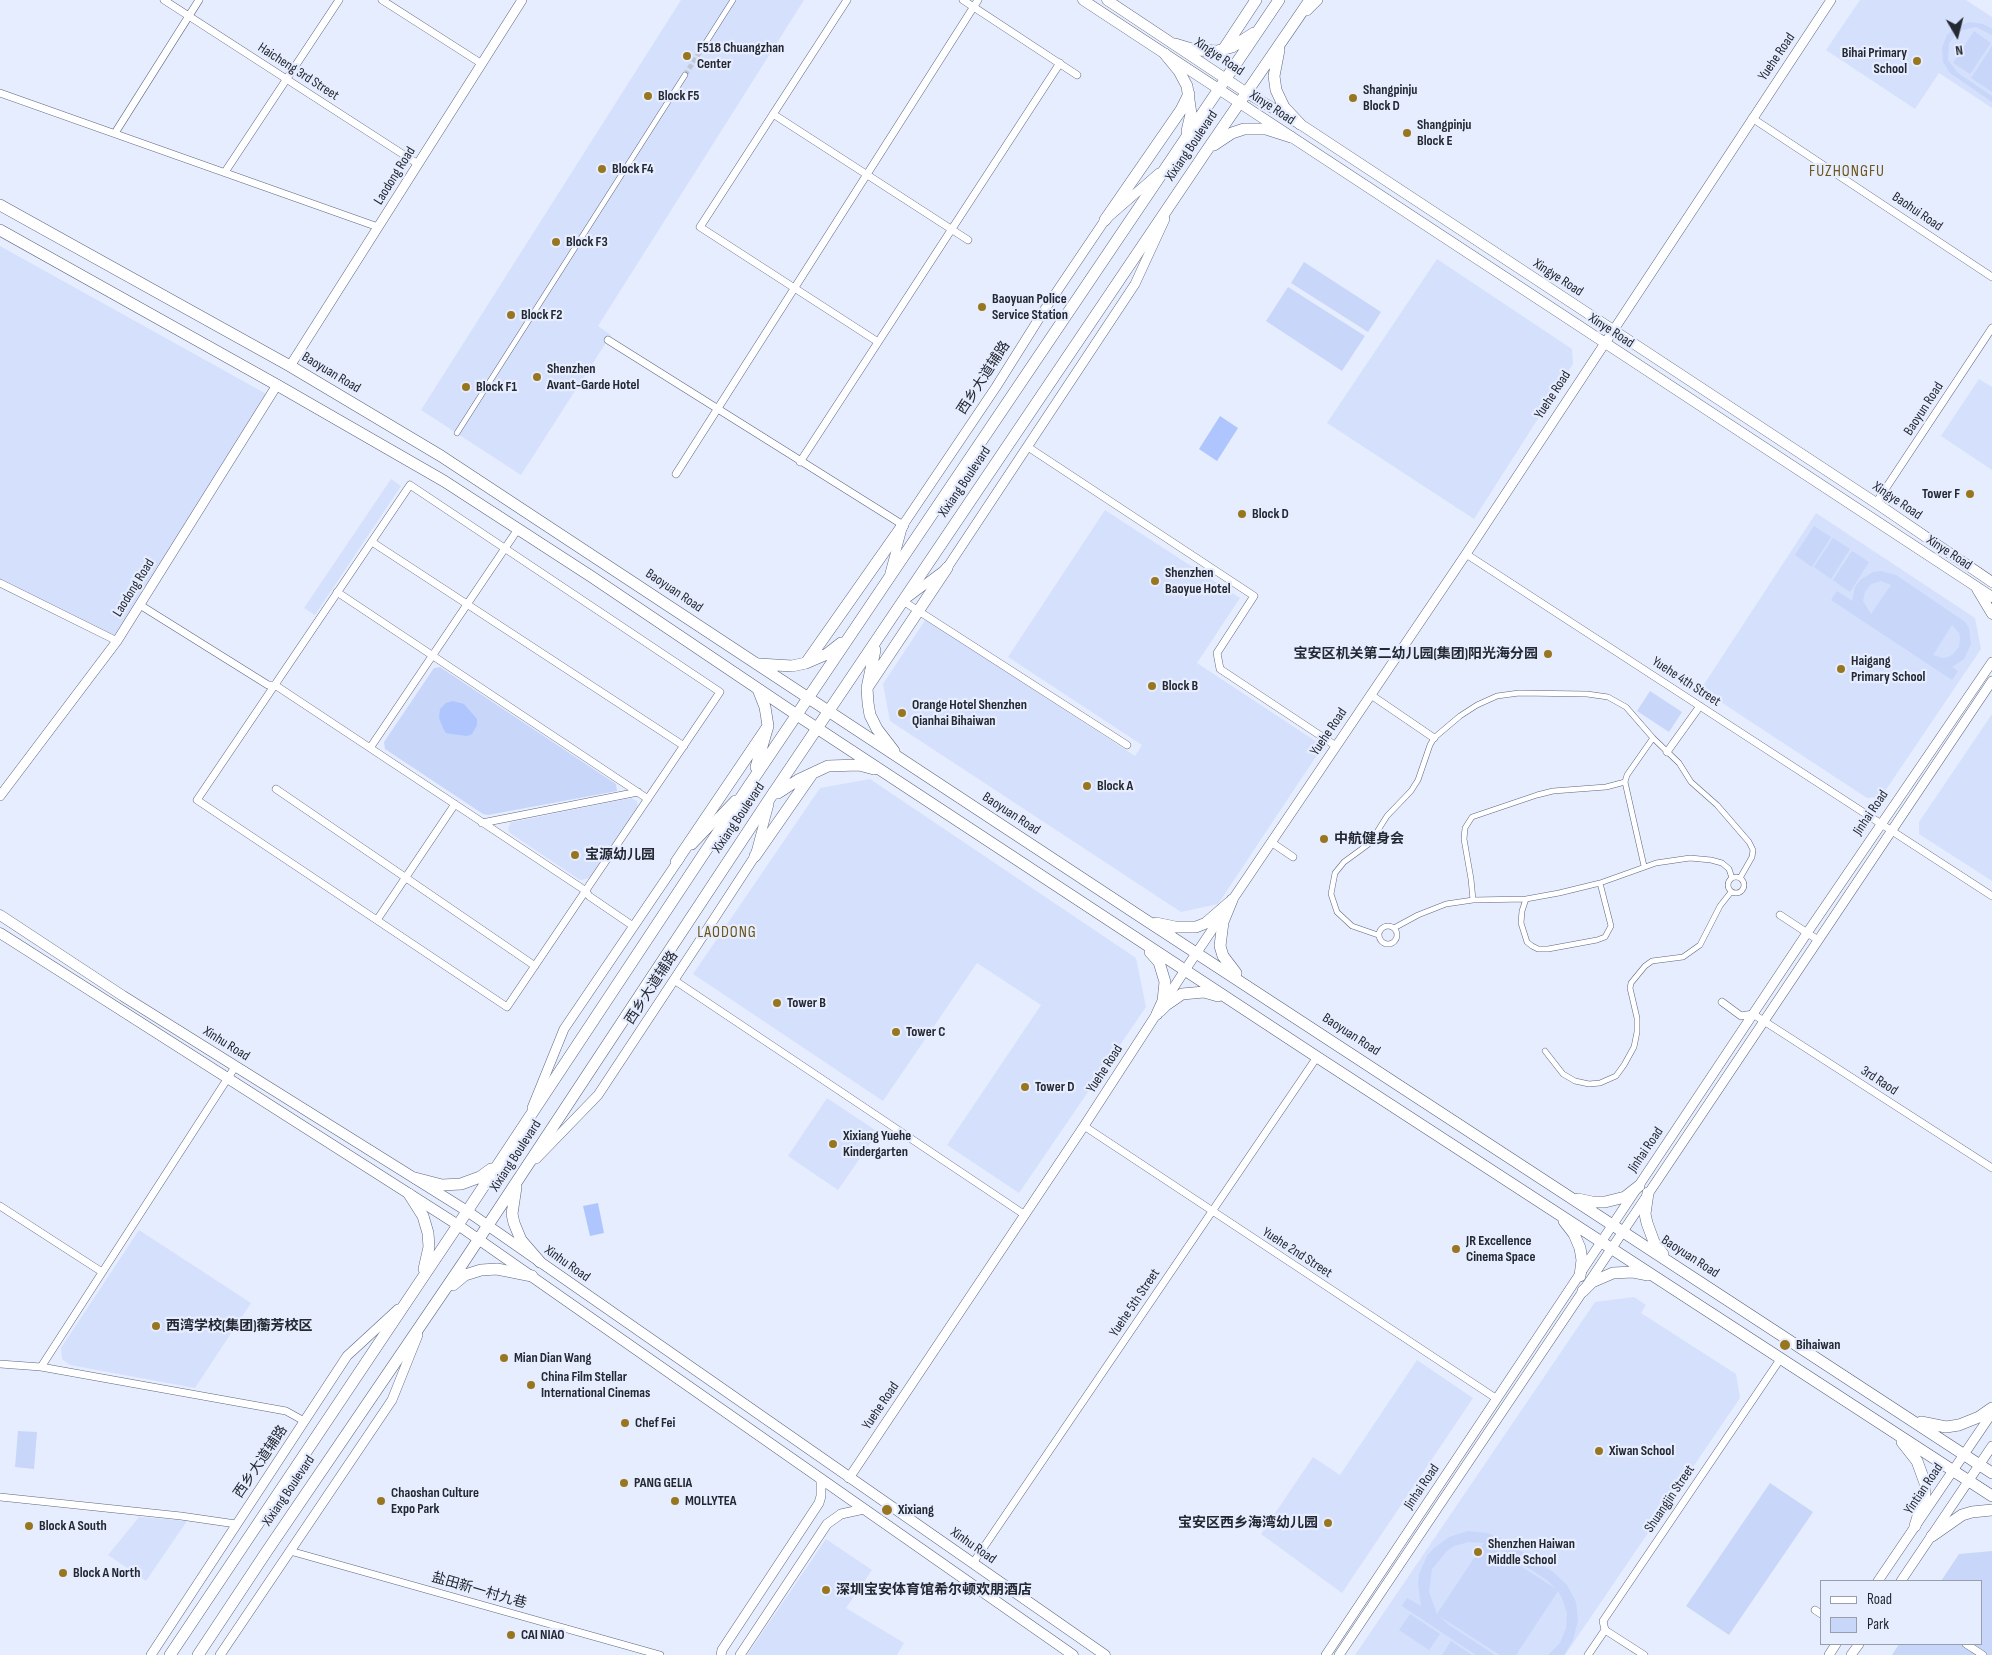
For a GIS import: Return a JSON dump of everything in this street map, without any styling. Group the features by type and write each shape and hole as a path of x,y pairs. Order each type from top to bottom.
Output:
{"main road":[{"path":"1083,0 1164,54 1179,71 1189,94 1190,122 1182,146"},
{"name":"Xingye Road","path":"1107,0 1247,93 1300,124 1876,503 1989,580"},
{"path":"1223,50 1256,0"},
{"name":"Xixiang Boulevard","path":"170,1655 419,1284 748,787 1279,0"},
{"name":"Xixiang Boulevard","path":"198,1655 267,1550 479,1239 770,798 1310,0"},
{"path":"1175,44 1200,51 1223,50 1249,38 1262,26"},
{"path":"1283,39 1276,57 1275,84 1284,107 1300,124"},
{"name":"Xinye Road","path":"1164,54 1992,597"},
{"path":"1105,220 1181,110 1189,94"},
{"path":"1205,153 1221,139 1244,129 1266,129 1291,137"},
{"name":"Baoyuan Road","path":"0,205 290,366 441,456 906,763 1992,1473"},
{"path":"0,230 277,385 444,482 518,529 1317,1057 1992,1496"},
{"path":"806,663 903,525"},
{"path":"867,688 947,568"},
{"path":"1975,586 1992,614"},
{"path":"756,664 792,666 806,663 827,654 855,629"},
{"path":"878,638 867,688 870,715 887,744 906,763"},
{"path":"724,666 732,667 737,664 739,658 735,650"},
{"path":"748,787 762,750 768,726 765,707 757,688"},
{"path":"676,862 768,726"},
{"path":"770,798 814,771 828,766 859,765 872,768 896,780"},
{"path":"755,856 814,771"},
{"path":"1141,917 1175,927 1196,927 1206,923 1232,900"},
{"path":"1232,900 1223,922 1220,946 1228,964 1254,990"},
{"name":"Xinhu Road","path":"0,915 235,1067 488,1225 1105,1655"},
{"path":"1124,930 1149,951 1159,962 1163,970 1165,990 1157,1014"},
{"name":"Xinhu Road","path":"0,933 479,1239 1073,1655"},
{"path":"1157,1014 1174,998 1192,992 1215,995 1234,1002"},
{"path":"415,1178 442,1185 461,1184 480,1177 502,1159"},
{"path":"520,1177 512,1214 514,1223 521,1240 540,1262"},
{"path":"1560,1190 1579,1199 1605,1202 1643,1189 1645,1214 1650,1234 1659,1250 1671,1263"},
{"path":"409,1194 423,1216 428,1237 428,1258 419,1284"},
{"path":"1556,1212 1570,1227 1578,1242 1582,1260 1580,1276"},
{"path":"442,1294 464,1275 481,1270 497,1269 532,1276"},
{"path":"1583,1291 1599,1278 1613,1273 1633,1272 1656,1277"},
{"path":"1908,1418 1946,1427 1980,1417 1992,1408"},
{"path":"1893,1432 1917,1462 1925,1483 1925,1494 1915,1526"},
{"path":"1932,1536 1962,1515 1992,1510"}],"street":[{"name":"Haicheng 3rd Street","path":"164,0 418,164"},
{"path":"115,133 199,0"},
{"path":"224,172 339,0"},
{"path":"382,0 482,64"},
{"name":"Laodong Road","path":"290,366 522,0"},
{"path":"705,44 733,0"},
{"path":"847,0 700,227 878,342"},
{"path":"963,0 1077,74"},
{"path":"676,474 978,0"},
{"path":"1295,21 1318,0"},
{"name":"Yuehe Road","path":"849,1478 1084,1126 1185,970 1466,554 1831,0"},
{"path":"800,462 1060,63"},
{"path":"457,433 685,75"},
{"path":"0,93 378,227"},
{"path":"773,114 968,240"},
{"name":"Baohui Road","path":"1752,118 1992,277"},
{"name":"西乡大道辅路","path":"889,578 903,525 1105,220 1168,165"},
{"path":"1128,746 903,601 947,568 1135,284 1175,198"},
{"name":"Baoyun Road","path":"1876,503 1992,328"},
{"path":"608,340 903,525"},
{"name":"Laodong Road","path":"0,796 117,641 277,385"},
{"path":"1028,447 1254,596 1217,652 1220,669 1336,746"},
{"path":"410,485 505,548 720,692 507,1007 197,800 410,485"},
{"path":"370,748 518,529"},
{"path":"372,542 684,746"},
{"name":"Yuehe 4th Street","path":"1466,554 1992,896"},
{"path":"0,583 117,641"},
{"path":"337,592 648,799"},
{"path":"140,605 268,685 275,685 586,891 589,896 633,926"},
{"name":"Jinhai Road","path":"1326,1655 1580,1276 1618,1228 1753,1014 1992,662"},
{"name":"Jinhai Road","path":"1643,1189 1764,1021 1992,681"},
{"path":"1378,935 1382,927 1388,925 1394,928 1397,937 1392,944 1384,944 1378,935 1352,926 1344,920 1333,904 1331,894 1335,873 1344,862 1370,843 1387,816 1411,791 1418,780 1434,738 1460,716 1477,705 1497,696 1546,692 1587,694 1608,697 1618,701 1679,763 1691,782 1717,805 1749,842 1753,850 1752,858 1740,878"},
{"path":"1371,695 1434,738"},
{"path":"1668,752 1700,706"},
{"path":"1644,866 1625,782 1627,775 1653,738"},
{"path":"1473,900 1472,879 1464,839 1465,828 1472,817 1554,791 1606,787 1625,782"},
{"path":"524,1125 564,1029 676,862 748,787"},
{"path":"276,789 535,966"},
{"path":"482,823 638,792"},
{"name":"西乡大道辅路","path":"520,1177 598,1095 674,980 755,856 770,798"},
{"path":"377,920 455,804"},
{"path":"1271,842 1293,858"},
{"path":"1394,928 1418,915 1446,904 1473,900 1526,899 1600,883 1656,862 1690,858 1711,860 1722,863 1729,869 1732,878"},
{"path":"1732,878 1740,878"},
{"path":"1731,892 1727,884 1732,878"},
{"path":"1731,892 1740,893 1744,888 1744,883 1740,878"},
{"path":"1526,899 1521,922 1527,942 1532,946 1538,949 1548,949 1597,940 1605,937 1611,926 1600,883"},
{"path":"1545,1051 1563,1074 1575,1081 1589,1084 1600,1083 1616,1076 1634,1048 1638,1032 1630,988 1631,983 1645,966 1652,961 1683,957 1700,945 1720,906 1731,892"},
{"path":"1780,914 1818,940"},
{"path":"674,980 1025,1215"},
{"name":"3rd Raod","path":"1722,1002 1742,1016 1753,1014 1992,1168"},
{"name":"Yuehe 5th Street","path":"973,1563 1317,1057"},
{"path":"41,1367 235,1067"},
{"name":"Yuehe 2nd Street","path":"1084,1126 1497,1399"},
{"path":"0,1206 102,1272"},
{"name":"Jinhai Road","path":"1339,1655 1583,1291 1606,1245"},
{"name":"西乡大道辅路","path":"151,1655 348,1356 409,1298"},
{"path":"220,1655 392,1400 424,1320"},
{"name":"Shuangjin Street","path":"1588,1655 1605,1630 1603,1621 1781,1358"},
{"path":"0,1364 41,1367 286,1411 304,1421"},
{"name":"Yintian Road","path":"1879,1580 1992,1412"},
{"path":"1902,1580 1992,1446"},
{"path":"721,1655 722,1650 819,1503 821,1479"},
{"path":"0,1497 181,1516 236,1524"},
{"path":"740,1655 827,1524 841,1514 864,1509"},
{"name":"盐田新一村九巷","path":"290,1551 660,1655"},
{"path":"1605,1630 1644,1655"},
{"path":"1968,1645 1983,1655"}],"shaded area":[{"path":"681,0 804,0 598,326 611,335 521,475 421,410"},
{"name":"Bihai Primary School","path":"1860,0 1966,0 1992,17 1992,108 1939,73 1915,109 1826,50"},
{"path":"0,246 270,396 117,641 0,583"},
{"path":"1437,259 1572,349 1573,364 1474,519 1327,423"},
{"path":"1979,379 1992,387 1992,470 1941,436"},
{"path":"1220,416 1238,428 1217,461 1199,449"},
{"path":"391,479 401,486 315,615 304,608"},
{"path":"1105,510 1240,598 1197,663 1323,746 1218,904 1181,912 890,721 883,684 926,619 1135,756 1142,745 1008,657"},
{"name":"Haigang Primary School","path":"1816,513 1975,618 1981,649 1881,797 1867,798 1701,689"},
{"path":"453,701 464,704 477,719 477,725 472,734 467,736 446,733 443,728 439,718 440,709 446,703"},
{"path":"1992,714 1992,881 1919,834 1919,822"},
{"path":"870,779 1136,958 1146,1007 1019,1193 947,1145 1041,1005 977,963 883,1101 693,974 820,788"},
{"name":"宝源幼儿园","path":"631,798 637,801 638,808 591,878 580,880 508,830 510,823 513,822"},
{"name":"Xixiang Yuehe Kindergarten","path":"827,1098 878,1132 838,1190 788,1156"},
{"path":"598,1203 604,1233 590,1236 583,1206"},
{"name":"西湾学校(集团)蘅芳校区","path":"139,1230 251,1303 195,1388 70,1365 62,1359 61,1348"},
{"name":"Xiwan School","path":"1634,1297 1646,1305 1641,1313 1736,1374 1740,1398 1565,1655 1355,1655 1595,1302"},
{"path":"1417,1360 1473,1398 1342,1593 1261,1534 1313,1457 1340,1475"},
{"path":"139,1517 187,1521 146,1581 108,1555"},
{"path":"826,1539 872,1570 846,1608 904,1643 897,1655 747,1655"}],"green space":[{"path":"1970,22 1989,27 1992,29 1992,35 1976,27 1959,31 1949,43 1948,60 1958,73 1992,96 1992,102 1950,73 1943,62 1942,48 1947,35 1957,26"},
{"path":"1974,31 1991,43 1970,74 1953,63"},
{"path":"1992,46 1992,92 1971,78"},
{"path":"1304,262 1381,312 1368,332 1291,283"},
{"path":"1288,287 1365,336 1342,371 1266,321"},
{"path":"1814,526 1831,537 1812,567 1795,555"},
{"path":"1833,538 1850,549 1831,579 1814,567"},
{"path":"1852,551 1869,562 1850,592 1833,580"},
{"path":"1881,571 1896,575 1965,622 1969,628 1971,644 1964,659 1952,667 1958,671 1952,680 1831,600 1837,591 1852,601 1855,587 1860,580 1873,572","holes":["1881,581 1891,585 1871,614 1863,601 1865,592 1871,584","1952,625 1959,633 1959,647 1948,657 1942,658 1933,655"]},
{"path":"440,667 616,784 617,791 488,815 483,814 385,749 384,742 434,668"},
{"path":"1650,691 1682,712 1669,732 1637,711"},
{"path":"18,1431 37,1432 34,1469 15,1467"},
{"path":"1770,1483 1813,1512 1729,1635 1686,1606"},
{"path":"1468,1531 1487,1533 1505,1540 1553,1572 1567,1585 1576,1602 1578,1621 1573,1640 1564,1655 1548,1655 1560,1643 1566,1628 1567,1613 1558,1591 1516,1655 1500,1655 1439,1616 1449,1625 1495,1655 1476,1655 1402,1606 1407,1598 1421,1606 1418,1584 1419,1574 1427,1556 1449,1537","holes":["1469,1542 1484,1543 1437,1614 1429,1592 1432,1569 1447,1551 1454,1546","1487,1544 1499,1549 1547,1580 1556,1589"]},
{"path":"1992,1551 1992,1655 1892,1655 1898,1645 1982,1645 1982,1580 1942,1580 1959,1554"},
{"path":"1410,1614 1440,1634 1429,1650 1399,1630"},
{"path":"1451,1641 1472,1655 1442,1655"}],"tunnel":[{"path":"685,75 705,44"}],"place":[{"name":"F518 Chuangzhan Center","path":"687,56"},
{"name":"Bihai Primary School","path":"1917,61"},
{"name":"Block F5","path":"648,96"},
{"name":"Shangpinju Block D","path":"1353,98"},
{"name":"Shangpinju Block E","path":"1407,133"},
{"name":"Block F4","path":"602,169"},
{"name":"Block F3","path":"556,242"},
{"name":"Baoyuan Police Service Station","path":"982,307"},
{"name":"Block F2","path":"511,315"},
{"name":"Shenzhen Avant-Garde Hotel","path":"537,377"},
{"name":"Block F1","path":"466,387"},
{"name":"Tower F","path":"1970,494"},
{"name":"Block D","path":"1242,514"},
{"name":"Shenzhen Baoyue Hotel","path":"1155,581"},
{"name":"宝安区机关第二幼儿园(集团)阳光海分园","path":"1548,654"},
{"name":"Haigang Primary School","path":"1841,669"},
{"name":"Block B","path":"1152,686"},
{"name":"Orange Hotel Shenzhen Qianhai Bihaiwan","path":"902,713"},
{"name":"Block A","path":"1087,786"},
{"name":"中航健身会","path":"1324,839"},
{"name":"宝源幼儿园","path":"575,855"},
{"name":"Tower B","path":"777,1003"},
{"name":"Tower C","path":"896,1032"},
{"name":"Tower D","path":"1025,1087"},
{"name":"Xixiang Yuehe Kindergarten","path":"833,1144"},
{"name":"JR Excellence Cinema Space","path":"1456,1249"},
{"name":"西湾学校(集团)蘅芳校区","path":"156,1326"},
{"name":"Bihaiwan","path":"1785,1345"},
{"name":"Mian Dian Wang","path":"504,1358"},
{"name":"China Film Stellar International Cinemas","path":"531,1385"},
{"name":"Chef Fei","path":"625,1423"},
{"name":"Xiwan School","path":"1599,1451"},
{"name":"PANG GELIA","path":"624,1483"},
{"name":"Chaoshan Culture Expo Park","path":"381,1501"},
{"name":"MOLLYTEA","path":"675,1501"},
{"name":"Xixiang","path":"887,1510"},
{"name":"宝安区西乡海湾幼儿园","path":"1328,1523"},
{"name":"Block A South","path":"29,1526"},
{"name":"Shenzhen Haiwan Middle School","path":"1478,1552"},
{"name":"Block A North","path":"63,1573"},
{"name":"深圳宝安体育馆希尔顿欢朋酒店","path":"826,1590"},
{"name":"CAI NIAO","path":"511,1635"}],"district":[{"name":"FUZHONGFU","path":"1847,172"},
{"name":"LAODONG","path":"727,933"}]}
